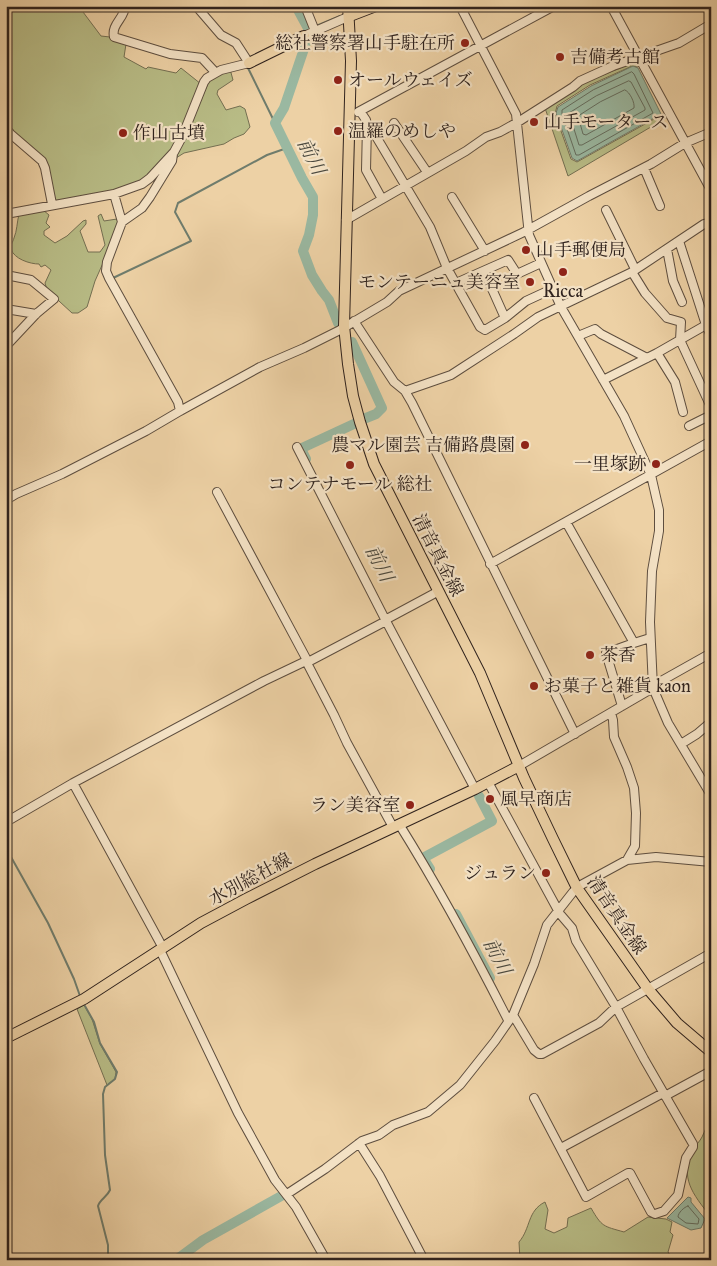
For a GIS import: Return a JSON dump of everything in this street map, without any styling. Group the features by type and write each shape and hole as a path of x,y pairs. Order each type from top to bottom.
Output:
{"main road":[{"path":"349,11 376,6"},
{"name":"清音真金線","path":"349,11 351,61 344,326 354,396 371,456 480,673 519,766 577,888 648,989 677,1023 711,1052"},
{"path":"246,63 311,32"},
{"name":"水別総社線","path":"7,1036 84,998 202,923 246,899 314,864 475,789 519,766"}],"street":[{"path":"124,6 125,11 115,25 114,37 170,54 202,58 216,72"},
{"path":"180,411 178,402 107,274 107,262 122,222 142,208 172,161 174,152 204,82 216,72 246,63 236,43 221,35 196,6"},
{"path":"305,6 311,32 349,11"},
{"path":"460,6 514,109 518,122 528,229 541,263 560,306 624,416 651,475 659,510 659,531 652,571 650,638 653,686 668,723 711,795"},
{"path":"350,116 554,6"},
{"path":"612,6 711,190"},
{"path":"346,220 466,151 483,139 518,122 580,81 638,56 660,51 679,43 711,24"},
{"path":"360,111 366,120 367,126 366,170 382,199"},
{"path":"394,123 427,172"},
{"path":"367,126 371,128 430,227 447,268 480,327 485,330 505,318 526,301 552,289"},
{"path":"6,130 42,161 52,204"},
{"path":"6,500 146,431 260,368 304,348 354,321 387,302 399,291 485,251 644,168 685,143 711,132"},
{"path":"6,214 114,194 142,184 174,152"},
{"path":"644,168 660,206"},
{"path":"114,194 122,222"},
{"path":"452,197 485,251"},
{"path":"606,210 645,293 667,318 681,322 680,340 711,407"},
{"path":"405,392 451,375 538,317 633,270 704,224 711,222"},
{"path":"680,241 711,336"},
{"path":"667,249 673,281 682,302"},
{"path":"456,283 508,260 517,274 541,263"},
{"path":"484,271 505,318"},
{"path":"6,275 31,280 54,300 36,314 6,346"},
{"path":"6,309 36,314"},
{"path":"702,312 711,310"},
{"path":"354,321 394,382 405,392 575,734"},
{"path":"603,380 657,353 706,325"},
{"path":"578,336 595,329 600,334 646,358"},
{"path":"657,353 675,382 683,412"},
{"path":"689,426 711,415"},
{"path":"490,564 711,441"},
{"path":"297,447 475,789"},
{"path":"217,492 307,662 347,743 396,826 421,859 511,1017 534,1050 542,1054 599,1022 616,1007 711,953"},
{"path":"566,522 634,643"},
{"path":"6,822 73,783 264,682 307,662 439,591"},
{"path":"622,706 606,653 650,638"},
{"path":"519,766 711,653"},
{"path":"611,713 614,737 634,788 636,813 635,846 627,860"},
{"path":"681,744 711,722"},
{"path":"488,782 559,912 572,928 576,941 616,1007 693,1147 686,1158 678,1195 664,1211 658,1214 651,1212 630,1173 628,1173 586,1197 534,1098"},
{"path":"73,783 161,949 238,1113 275,1180 283,1192 287,1194 326,1260"},
{"path":"287,1194 325,1169 359,1143 379,1135 394,1125 428,1112 460,1085 495,1042 511,1017 534,964 547,925 577,888 588,879 627,860 656,857 711,862"},
{"path":"561,1148 711,1070"},
{"path":"359,1143 380,1176 424,1260"}],"green space":[{"path":"6,6 82,7 85,9 83,12 101,36 110,37 126,44 124,57 146,69 148,67 176,73 181,68 201,84 174,148 149,176 130,187 107,194 58,202 54,199 42,156 6,124"},
{"path":"635,62 638,67 632,66 590,85 557,106 555,114 571,159 577,162 663,114 666,118 568,176 545,108 586,82"},
{"path":"230,69 233,80 218,90 217,94 226,110 240,106 245,109 250,127 244,134 224,144 184,153 176,158 210,79"},
{"path":"43,210 49,215 46,223 50,227 44,231 44,235 55,243 67,236 86,220 86,224 80,231 88,252 100,252 105,245 98,216 101,214 104,221 117,219 118,222 111,245 95,281 87,307 78,313 72,313 47,290 45,283 51,270 45,265 41,267 39,264 31,263 15,256 11,249 19,214"},
{"path":"84,1005 92,1019 100,1044 116,1072 115,1079 107,1085 77,1009"},
{"path":"711,1119 711,1260 709,1260 710,1216 693,1193 687,1169 693,1149"},
{"path":"545,1202 548,1210 545,1229 554,1233 567,1227 568,1218 591,1208 604,1225 624,1232 648,1217 666,1219 672,1222 670,1232 673,1235 668,1252 673,1260 520,1260 519,1242 535,1210"}],"water":[{"path":"633,66 638,68 661,114 577,161 572,158 556,113 558,107 591,86"},
{"path":"688,1197 691,1198 691,1202 705,1219 701,1228 691,1230 667,1218"}],"waterway":[{"name":"前川","path":"296,6 309,30 308,37 284,108 275,123 313,197 313,215 303,251 312,275 329,300 338,323"},
{"path":"316,26 340,16"},
{"path":"247,66 275,123"},
{"path":"6,125 11,130"},
{"path":"113,278 191,241 175,212 178,203 267,155 287,148"},
{"name":"前川","path":"352,342 382,408 376,414 366,418"},
{"name":"前川","path":"306,459 302,448 356,423"},
{"name":"前川","path":"430,869 423,858 492,821 479,796"},
{"path":"6,848 48,923 80,996"},
{"name":"前川","path":"456,914 490,978"},
{"path":"85,1006 94,1022 100,1043 117,1072 115,1079 105,1087 103,1094 105,1155 110,1190 98,1206 108,1245 108,1260"},
{"name":"前川","path":"176,1260 203,1240 283,1195"}],"place":[{"name":"総社警察署山手駐在所","path":"465,43"},
{"name":"吉備考古館","path":"560,57"},
{"name":"オールウェイズ","path":"338,80"},
{"name":"山手モータース","path":"534,122"},
{"name":"温羅のめしや","path":"338,131"},
{"name":"作山古墳","path":"123,133"},
{"name":"山手郵便局","path":"526,250"},
{"name":"Ricca","path":"563,272"},
{"name":"モンテーニュ美容室","path":"530,282"},
{"name":"農マル園芸 吉備路農園","path":"525,445"},
{"name":"一里塚跡","path":"656,464"},
{"name":"コンテナモール 総社","path":"350,465"},
{"name":"茶香","path":"590,655"},
{"name":"お菓子と雑貨 kaon","path":"534,686"},
{"name":"風早商店","path":"490,799"},
{"name":"ラン美容室","path":"410,805"},
{"name":"ジュラン","path":"546,873"}]}
